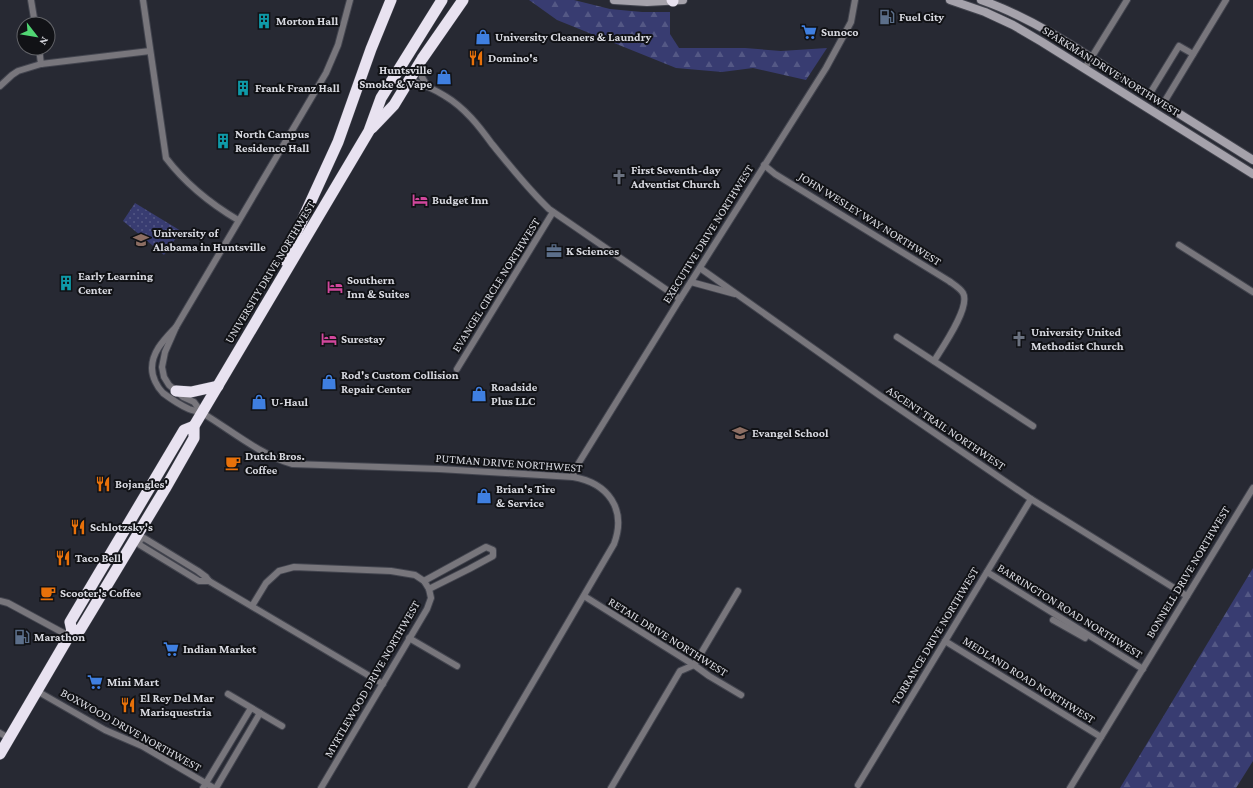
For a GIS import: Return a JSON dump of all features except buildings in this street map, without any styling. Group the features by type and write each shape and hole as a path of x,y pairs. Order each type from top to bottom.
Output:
{"highway":[{"path":"254,324 332,156 371,49 391,0"},
{"name":"UNIVERSITY DRIVE NORTHWEST","path":"369,131 394,105 422,59 463,0"},
{"path":"409,80 407,67 435,20 441,2"},
{"name":"UNIVERSITY DRIVE NORTHWEST","path":"70,634 80,630 137,539 194,438 194,426 369,131 381,98 441,2"},
{"path":"176,391 191,392 218,386"},
{"name":"UNIVERSITY DRIVE NORTHWEST","path":"0,754 5,736 38,691 70,634 70,622 184,430 194,426"},
{"path":"134,514 137,522 132,534 137,539"},
{"path":"123,533 126,535 127,539 123,547 125,557"}],"main road":[{"path":"614,0 633,2 675,0"},
{"name":"SPARKMAN DRIVE NORTHWEST","path":"950,0 985,12 1013,25 1085,68 1253,174"},
{"name":"SPARKMAN DRIVE NORTHWEST","path":"981,0 996,5 1040,27 1092,58 1253,160"}],"street":[{"path":"31,0 34,16"},
{"path":"143,0 166,158 180,176 220,209 238,220"},
{"path":"202,413 194,402 176,391 169,385 164,377 162,366 165,352 176,327 326,73 338,45 350,0"},
{"name":"EXECUTIVE DRIVE NORTHWEST","path":"573,477 575,469 680,299 826,68 851,22 855,0"},
{"path":"1085,68 1127,0"},
{"path":"1163,104 1226,0"},
{"path":"1149,95 1180,46 1193,54"},
{"path":"0,86 18,71 41,64 150,51"},
{"path":"40,56 41,64"},
{"path":"422,59 422,77 427,86"},
{"path":"409,80 427,86 446,96 462,108 536,196 554,212 680,299"},
{"name":"JOHN WESLEY WAY NORTHWEST","path":"764,165 775,174 949,281 964,294 965,304 954,328 934,361"},
{"name":"EVANGEL CIRCLE NORTHWEST","path":"457,369 554,212"},
{"path":"1179,246 1253,292"},
{"name":"ASCENT TRAIL NORTHWEST","path":"700,268 879,395 1031,499 1187,596"},
{"path":"691,282 738,295"},
{"path":"176,327 159,346 154,356 152,369 155,382 162,392 174,401 189,409 202,413"},
{"path":"897,337 1033,426"},
{"name":"PUTMAN DRIVE NORTHWEST","path":"202,413 262,451 278,460 292,464 439,469 573,477 588,480 601,487 610,497 617,512 618,520 618,532 614,544 471,788"},
{"name":"BONNELL DRIVE NORTHWEST","path":"1070,788 1253,488"},
{"name":"TORRANCE DRIVE NORTHWEST","path":"858,785 1031,499"},
{"path":"137,539 144,538 198,571 209,581 383,684"},
{"path":"252,606 266,583 279,571 294,567 391,571 415,575 424,581 486,547 493,550 493,556 429,589"},
{"name":"BARRINGTON ROAD NORTHWEST","path":"987,572 1143,669"},
{"name":"MYRTLEWOOD DRIVE NORTHWEST","path":"321,788 428,608 431,598 429,589 424,581"},
{"path":"611,788 680,671 694,665 738,591"},
{"name":"RETAIL DRIVE NORTHWEST","path":"584,596 741,696"},
{"path":"0,601 8,603 70,634"},
{"path":"1053,620 1143,669"},
{"path":"409,638 457,666"},
{"name":"MEDLAND ROAD NORTHWEST","path":"945,641 1101,738"},
{"name":"BOXWOOD DRIVE NORTHWEST","path":"38,691 105,730 142,746 205,786 215,788"},
{"path":"228,694 282,726"},
{"path":"205,786 251,708"},
{"path":"215,788 260,713"}],"green space":[{"path":"529,0 574,0 610,9 642,12 670,12 670,34 679,48 745,48 781,51 827,48 806,80 753,68 722,72 676,68 557,20"},
{"path":"135,203 181,231 164,255 123,221"},
{"path":"1253,568 1253,761 1236,788 1120,788"}],"place":[{"name":"Fuel City","path":"887,17"},
{"name":"Morton Hall","path":"264,21"},
{"name":"Sunoco","path":"809,32"},
{"name":"University Cleaners & Laundry","path":"483,37"},
{"name":"Domino's","path":"476,58"},
{"name":"Huntsville Smoke & Vape","path":"444,77"},
{"name":"Frank Franz Hall","path":"243,88"},
{"name":"North Campus Residence Hall","path":"223,141"},
{"name":"First Seventh-day Adventist Church","path":"619,177"},
{"name":"Budget Inn","path":"420,200"},
{"name":"University of Alabama in Huntsville","path":"141,240"},
{"name":"K Sciences","path":"554,251"},
{"name":"Early Learning Center","path":"66,283"},
{"name":"Southern Inn & Suites","path":"335,287"},
{"name":"Surestay","path":"329,339"},
{"name":"University United Methodist Church","path":"1019,339"},
{"name":"Rod's Custom Collision Repair Center","path":"329,382"},
{"name":"Roadside Plus LLC","path":"479,394"},
{"name":"U-Haul","path":"259,402"},
{"name":"Evangel School","path":"740,433"},
{"name":"Dutch Bros. Coffee","path":"233,463"},
{"name":"Bojangles'","path":"103,484"},
{"name":"Brian's Tire & Service","path":"484,496"},
{"name":"Schlotzsky's","path":"78,527"},
{"name":"Taco Bell","path":"63,558"},
{"name":"Scooter's Coffee","path":"48,593"},
{"name":"Marathon","path":"22,637"},
{"name":"Indian Market","path":"171,649"},
{"name":"Mini Mart","path":"95,682"},
{"name":"El Rey Del Mar Marisquestria","path":"128,705"}]}
